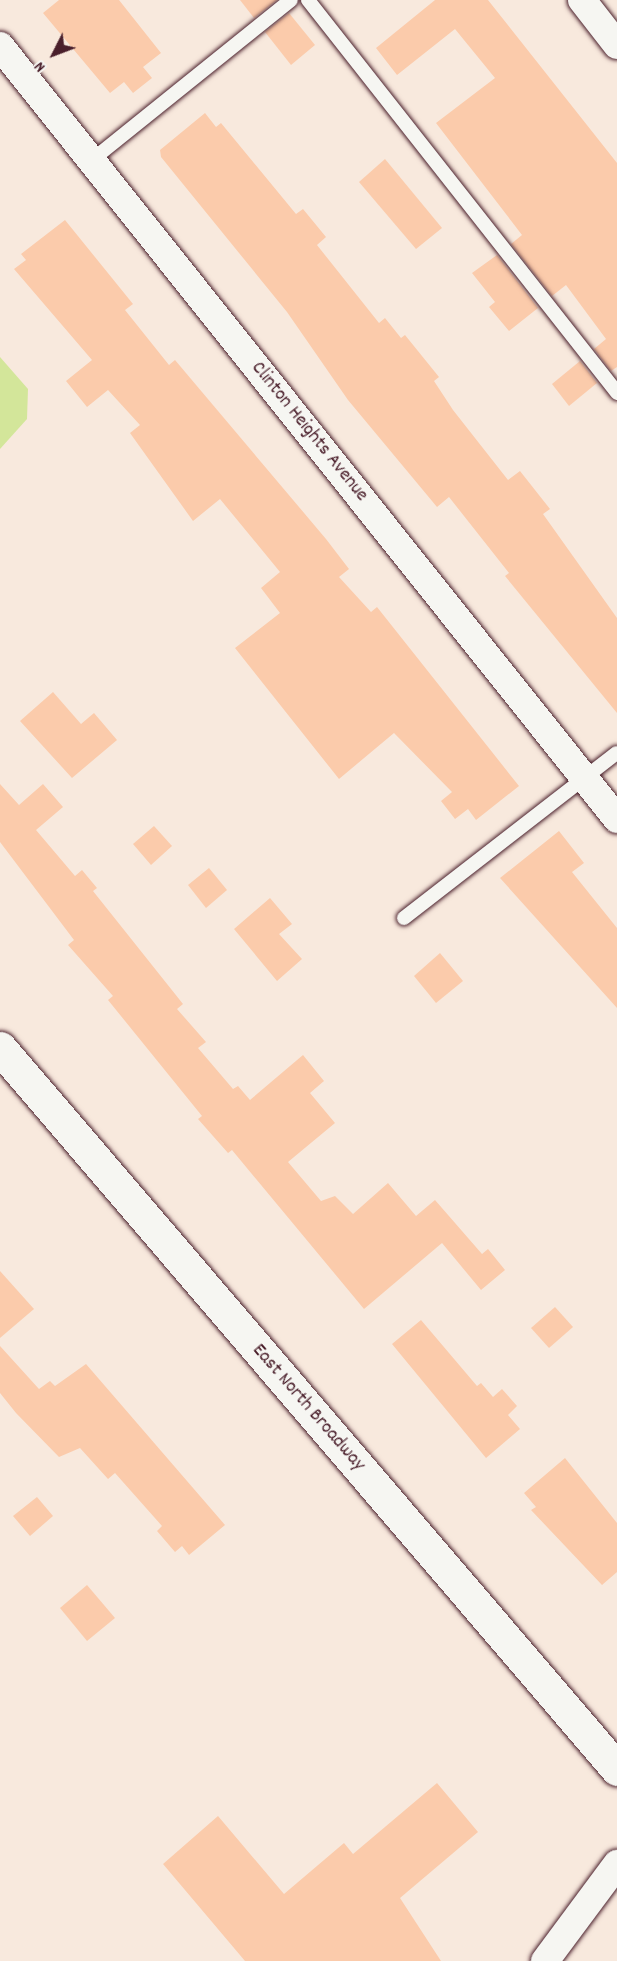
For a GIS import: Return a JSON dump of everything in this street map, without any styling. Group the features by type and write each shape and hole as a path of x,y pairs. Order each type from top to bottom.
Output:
{"main road":[{"name":"East North Broadway","path":"0,1048 617,1768"}],"street":[{"path":"582,0 617,45"},
{"name":"Clinton Heights Avenue","path":"0,45 617,819"},
{"path":"545,1961 617,1864"}],"lane":[{"path":"92,160 291,0"},
{"path":"308,0 617,393"},
{"path":"404,918 550,800 585,779 617,753"}],"green space":[{"path":"0,357 28,389 27,419 0,449"}],"building":[{"path":"59,0 119,0 161,53 143,67 152,78 133,93 124,82 110,93 43,13"},
{"path":"240,0 277,0 254,18"},
{"path":"435,0 488,0 617,163 617,367 611,371 594,349 606,339 566,285 552,296 511,244 522,235 436,123 495,78 455,29 397,75 376,48"},
{"path":"289,13 315,45 291,65 265,32"},
{"path":"205,113 216,127 221,123 296,214 303,209 326,237 317,245 379,323 385,318 401,338 405,335 439,377 434,381 453,410 508,480 520,471 550,509 543,514 617,618 617,713 505,576 509,573 449,497 437,507 348,400 287,312 161,157 160,150"},
{"path":"385,159 442,228 416,249 359,182"},
{"path":"65,220 133,304 125,310 169,365 175,360 326,539 349,569 339,577 371,612 377,607 519,786 476,820 468,809 455,819 441,801 452,792 394,733 339,779 235,648 280,613 261,588 280,572 220,499 193,521 130,433 140,425 108,390 87,407 66,381 92,360 14,269 26,260 21,254"},
{"path":"497,255 538,308 509,331 489,307 495,302 472,273"},
{"path":"580,361 597,383 569,406 552,384"},
{"path":"53,692 81,724 94,713 117,740 72,778 20,721"},
{"path":"0,784 19,805 43,784 63,807 36,830 75,876 82,870 97,888 93,891 183,1004 177,1009 206,1042 198,1048 233,1089 238,1086 250,1100 303,1055 324,1081 310,1093 335,1123 288,1162 321,1201 335,1196 353,1214 388,1183 416,1216 435,1200 482,1254 488,1249 505,1270 481,1290 442,1243 364,1309 232,1150 228,1153 198,1119 202,1116 108,1000 113,996 68,945 74,940 0,842"},
{"path":"154,826 172,846 151,865 133,844"},
{"path":"559,831 584,863 572,872 617,928 617,1008 500,878"},
{"path":"209,868 227,890 206,908 188,885"},
{"path":"270,898 292,924 279,934 302,959 277,981 234,929"},
{"path":"440,953 463,981 436,1003 414,976"},
{"path":"0,1271 34,1309 0,1338"},
{"path":"555,1307 573,1327 549,1348 531,1328"},
{"path":"421,1320 477,1386 481,1383 493,1397 502,1389 517,1406 508,1415 520,1429 486,1458 392,1344"},
{"path":"0,1346 39,1389 50,1381 55,1386 86,1364 225,1525 189,1555 182,1546 175,1552 157,1531 162,1526 115,1473 108,1479 80,1448 59,1457 16,1413 0,1393"},
{"path":"565,1458 617,1523 617,1572 602,1585 531,1510 536,1507 524,1493"},
{"path":"37,1497 53,1516 30,1536 13,1516"},
{"path":"87,1585 115,1618 87,1641 60,1608"},
{"path":"437,1783 478,1832 400,1898 441,1961 245,1961 163,1864 218,1816 284,1894 344,1843 353,1854"}]}
